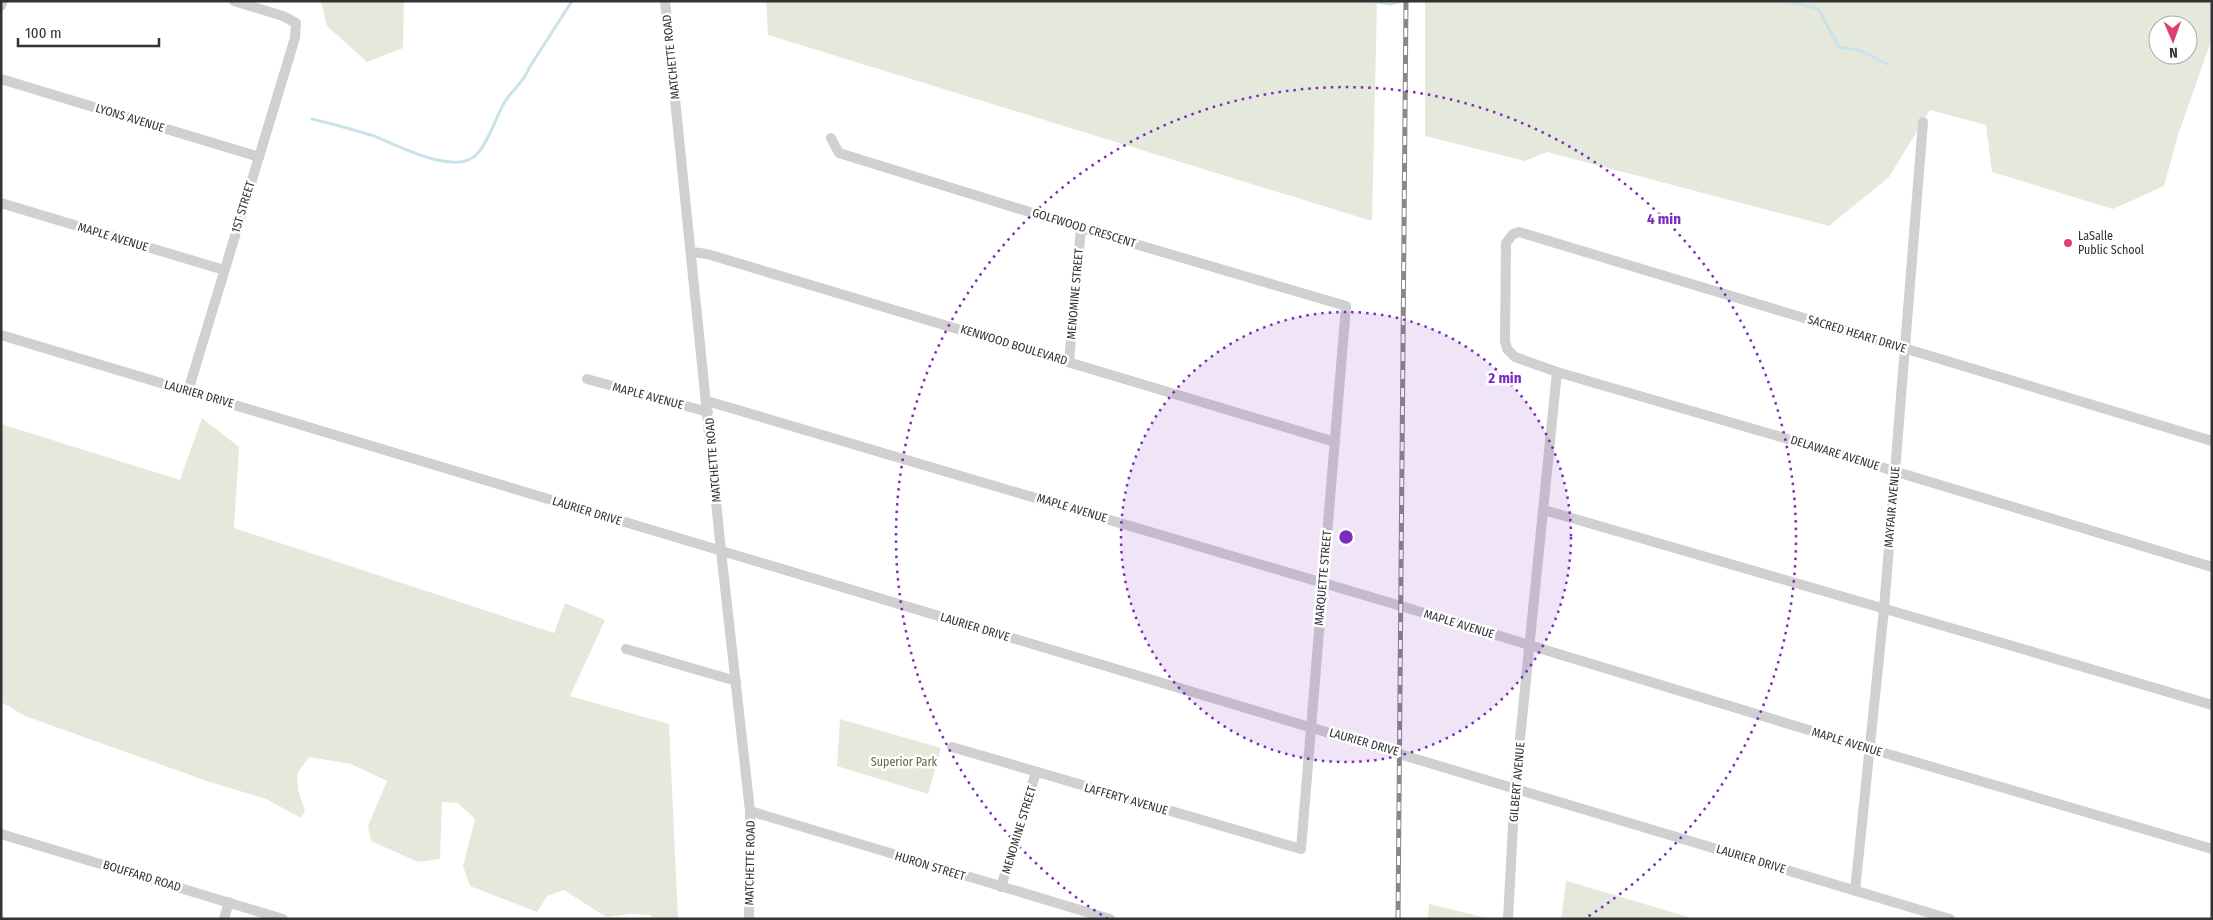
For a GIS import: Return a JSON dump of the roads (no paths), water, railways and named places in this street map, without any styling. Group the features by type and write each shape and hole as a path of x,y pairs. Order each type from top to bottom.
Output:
{"street":[{"path":"1,6 3,1"},
{"name":"1ST STREET","path":"188,391 295,38 296,23 283,16 234,1"},
{"name":"MATCHETTE ROAD","path":"665,1 708,406 721,551 750,811 749,919"},
{"name":"LYONS AVENUE","path":"1,79 259,157"},
{"name":"MAYFAIR AVENUE","path":"1855,890 1871,750 1884,609 1923,122"},
{"name":"GOLFWOOD CRESCENT","path":"831,138 839,153 1081,228 1346,306"},
{"name":"MAPLE AVENUE","path":"1,203 224,270"},
{"name":"MENOMINE STREET","path":"1069,361 1081,228"},
{"name":"SACRED HEART DRIVE","path":"1515,357 1507,349 1504,342 1506,244 1513,234 1519,232 2212,441"},
{"name":"KENWOOD BOULEVARD","path":"692,252 706,254 1069,361 1335,442"},
{"name":"MARQUETTE STREET","path":"1301,850 1346,306"},
{"name":"LAURIER DRIVE","path":"1,335 1950,919"},
{"name":"DELAWARE AVENUE","path":"1515,357 1557,372 2212,567"},
{"name":"GILBERT AVENUE","path":"1508,919 1515,788 1557,372"},
{"name":"MAPLE AVENUE","path":"587,379 708,406 970,477 1871,750 2212,849"},
{"path":"1544,510 2212,706"},
{"path":"626,649 736,682"},
{"name":"LAFFERTY AVENUE","path":"952,747 1301,850"},
{"name":"MENOMINE STREET","path":"1001,887 1036,772"},
{"name":"HURON STREET","path":"750,811 1110,919"},
{"name":"BOUFFARD ROAD","path":"1,834 283,919"},
{"path":"224,919 229,902"}],"waterway":[{"path":"312,119 371,135 424,156 454,162 466,161 476,155 484,144 506,100 524,78 572,1"},
{"path":"1371,1 1390,4 1403,1"},
{"path":"1789,1 1818,9 1839,47 1862,51 1887,64"}],"railway":[{"path":"1398,919 1406,1"}],"place":[{"name":"LaSalle Public School","path":"2068,243"}],"park label":[{"name":"Superior Park","path":"904,762"}]}
